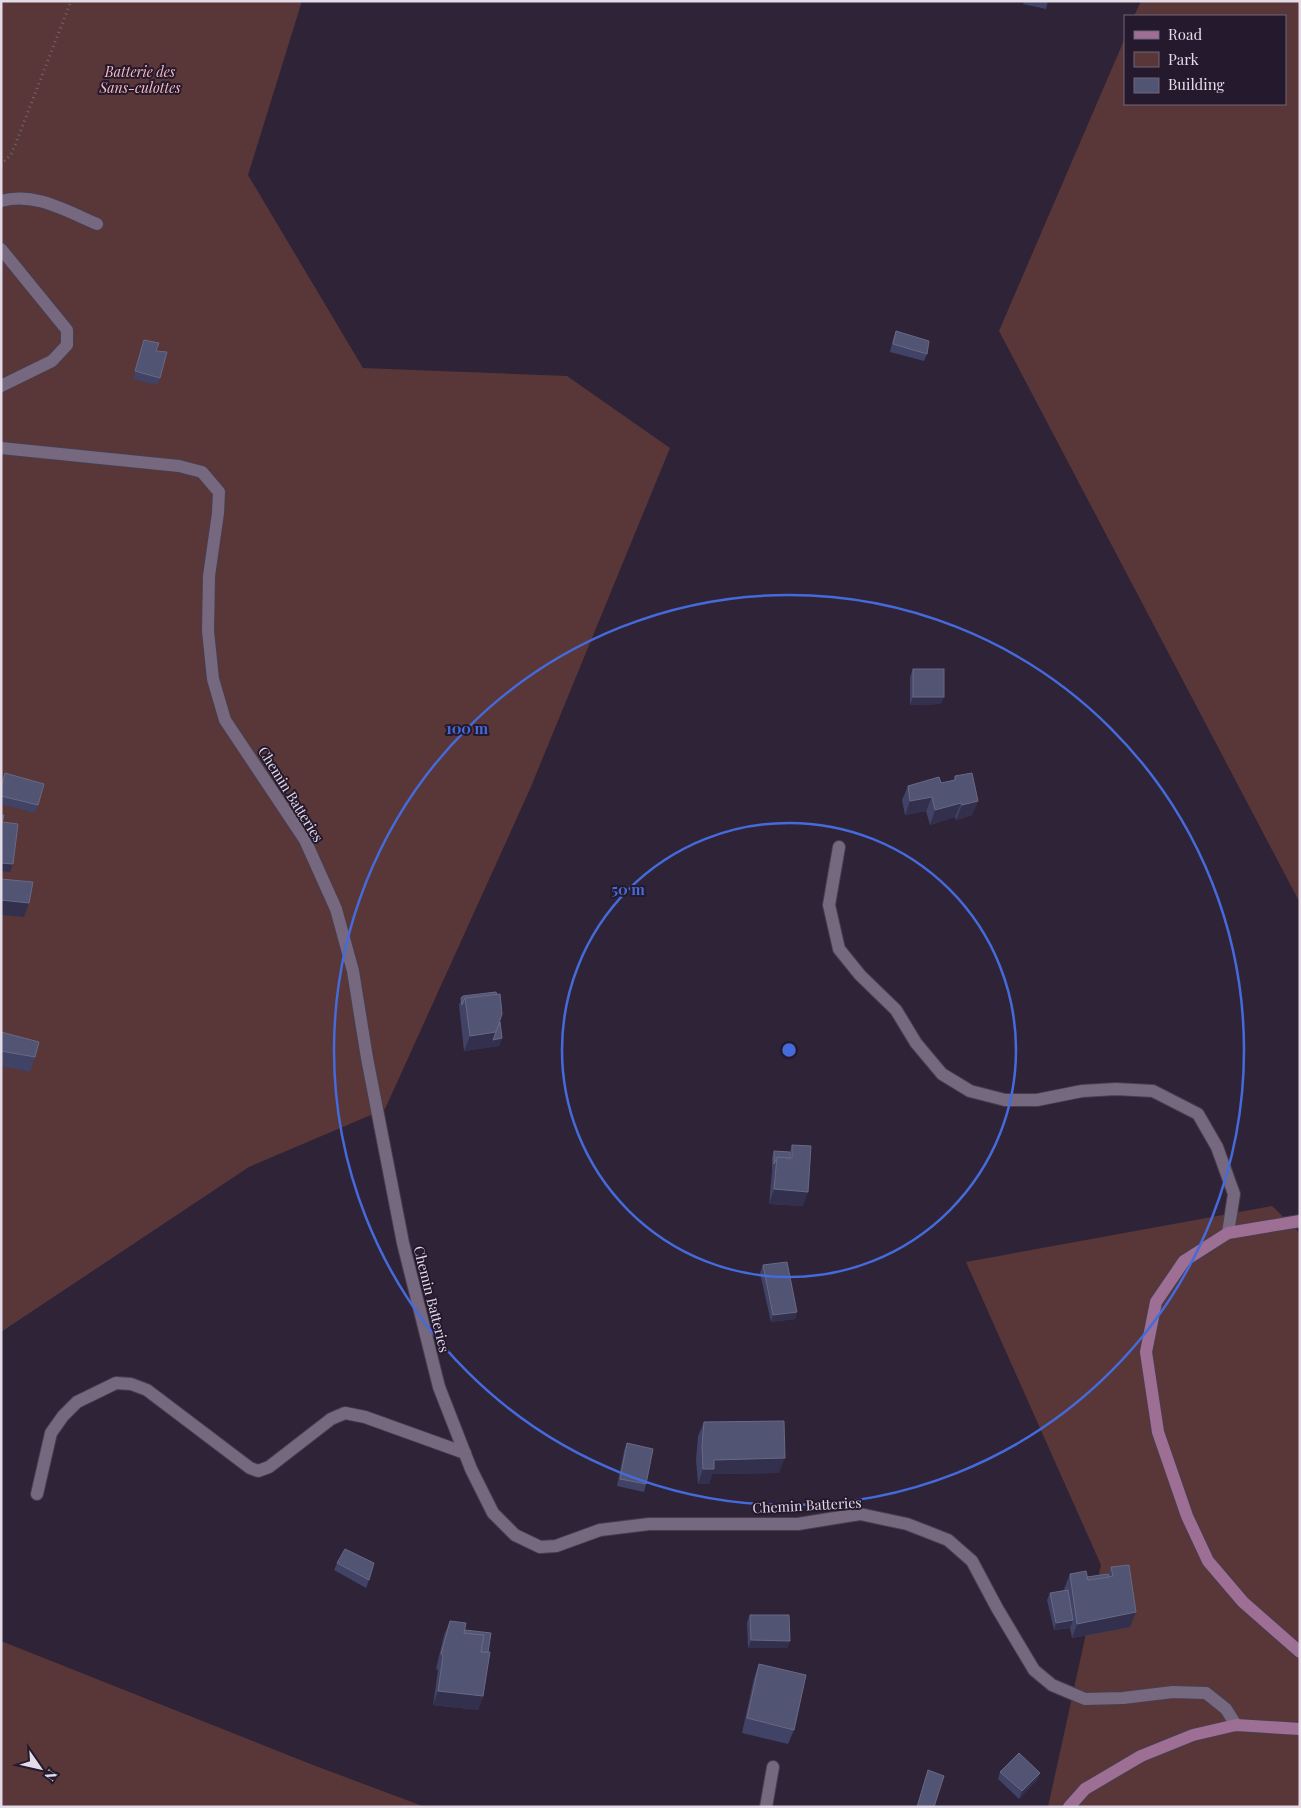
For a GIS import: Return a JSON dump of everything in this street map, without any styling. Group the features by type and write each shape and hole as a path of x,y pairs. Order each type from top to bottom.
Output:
{"main road":[{"path":"1300,1221 1228,1233 1184,1261 1156,1302 1146,1352 1158,1432 1187,1516 1208,1561 1243,1602 1300,1652"},
{"path":"1069,1807 1085,1789 1141,1756 1193,1735 1236,1725 1300,1729"}],"street":[{"path":"1,201 16,197 44,201 97,224"},
{"path":"1,249 67,330 67,345 52,361 1,386"},
{"name":"Chemin Batteries","path":"1,448 178,466 202,472 219,492 209,576 208,631 213,680 225,720 305,840 336,909 353,971 367,1058 403,1243 438,1387 465,1454 493,1513 515,1535 540,1547 556,1546 600,1530 649,1524 798,1524 860,1514 907,1524 948,1540 972,1561 997,1608 1034,1670 1052,1684 1085,1699 1123,1698 1173,1692 1206,1694 1226,1709 1236,1725"},
{"path":"839,847 828,905 839,949 860,975 896,1010 916,1043 942,1074 970,1091 1005,1100 1037,1100 1082,1091 1116,1089 1154,1091 1198,1114 1217,1147 1234,1194 1228,1233"},
{"path":"37,1494 52,1433 63,1416 77,1402 116,1383 131,1384 147,1390 250,1468 258,1471 269,1467 331,1419 344,1413 365,1417 465,1454"},
{"path":"766,1807 773,1767"}],"path":[{"path":"1,165 12,153 71,1"}],"green space":[{"name":"Batterie des Sans-culottes","path":"1,1 302,1 248,175 363,368 567,376 670,448 530,789 385,1109 249,1167 1,1332"},
{"path":"1141,1 1300,1 1300,903 999,331 1124,40 1124,105 1286,105 1286,15 1134,15"},
{"path":"1272,1206 1300,1233 1300,1807 1048,1807 1101,1565 966,1262"},
{"path":"1,1641 313,1765 425,1807 1,1807"}],"building":[{"path":"896,331 929,341 927,354 893,344"},
{"path":"144,340 159,343 156,351 167,352 160,378 135,371"},
{"path":"913,669 944,669 944,697 913,697"},
{"path":"5,773 44,784 38,805 1,796"},
{"path":"972,773 978,801 962,805 961,803 935,810 932,797 910,801 908,786 939,777 941,783 955,780 955,776"},
{"path":"1,815 4,815 1,827"},
{"path":"2,822 18,824 13,864 1,863"},
{"path":"1,879 33,882 29,903 1,900"},
{"path":"496,992 497,995 465,998 462,1005 461,998 463,996"},
{"path":"500,994 502,1014 496,1032 470,1036 465,998"},
{"path":"500,1022 502,1038 493,1040 496,1032"},
{"path":"1,1032 39,1042 35,1057 1,1051"},
{"path":"792,1145 811,1146 808,1192 774,1189 777,1157 792,1158"},
{"path":"774,1151 790,1152 790,1158 777,1157 774,1164"},
{"path":"787,1262 797,1312 773,1315 763,1265"},
{"path":"784,1421 785,1458 714,1460 714,1469 703,1469 704,1422"},
{"path":"627,1443 653,1449 646,1484 620,1479"},
{"path":"345,1549 374,1563 369,1580 337,1563"},
{"path":"1129,1565 1136,1612 1077,1624 1070,1574 1086,1571 1088,1580 1113,1576 1111,1567"},
{"path":"1108,1574 1109,1577 1088,1580 1087,1577"},
{"path":"1068,1590 1073,1620 1056,1623 1050,1593"},
{"path":"750,1615 789,1615 790,1641 751,1640"},
{"path":"450,1621 466,1623 464,1633 484,1635 481,1652 490,1652 483,1696 438,1691 443,1656 441,1654"},
{"path":"465,1630 491,1633 488,1652 481,1652 484,1635 464,1633"},
{"path":"759,1664 806,1675 794,1730 747,1718"},
{"path":"1019,1753 1040,1773 1022,1791 1000,1772"},
{"path":"928,1770 944,1776 934,1807 917,1807"}]}
